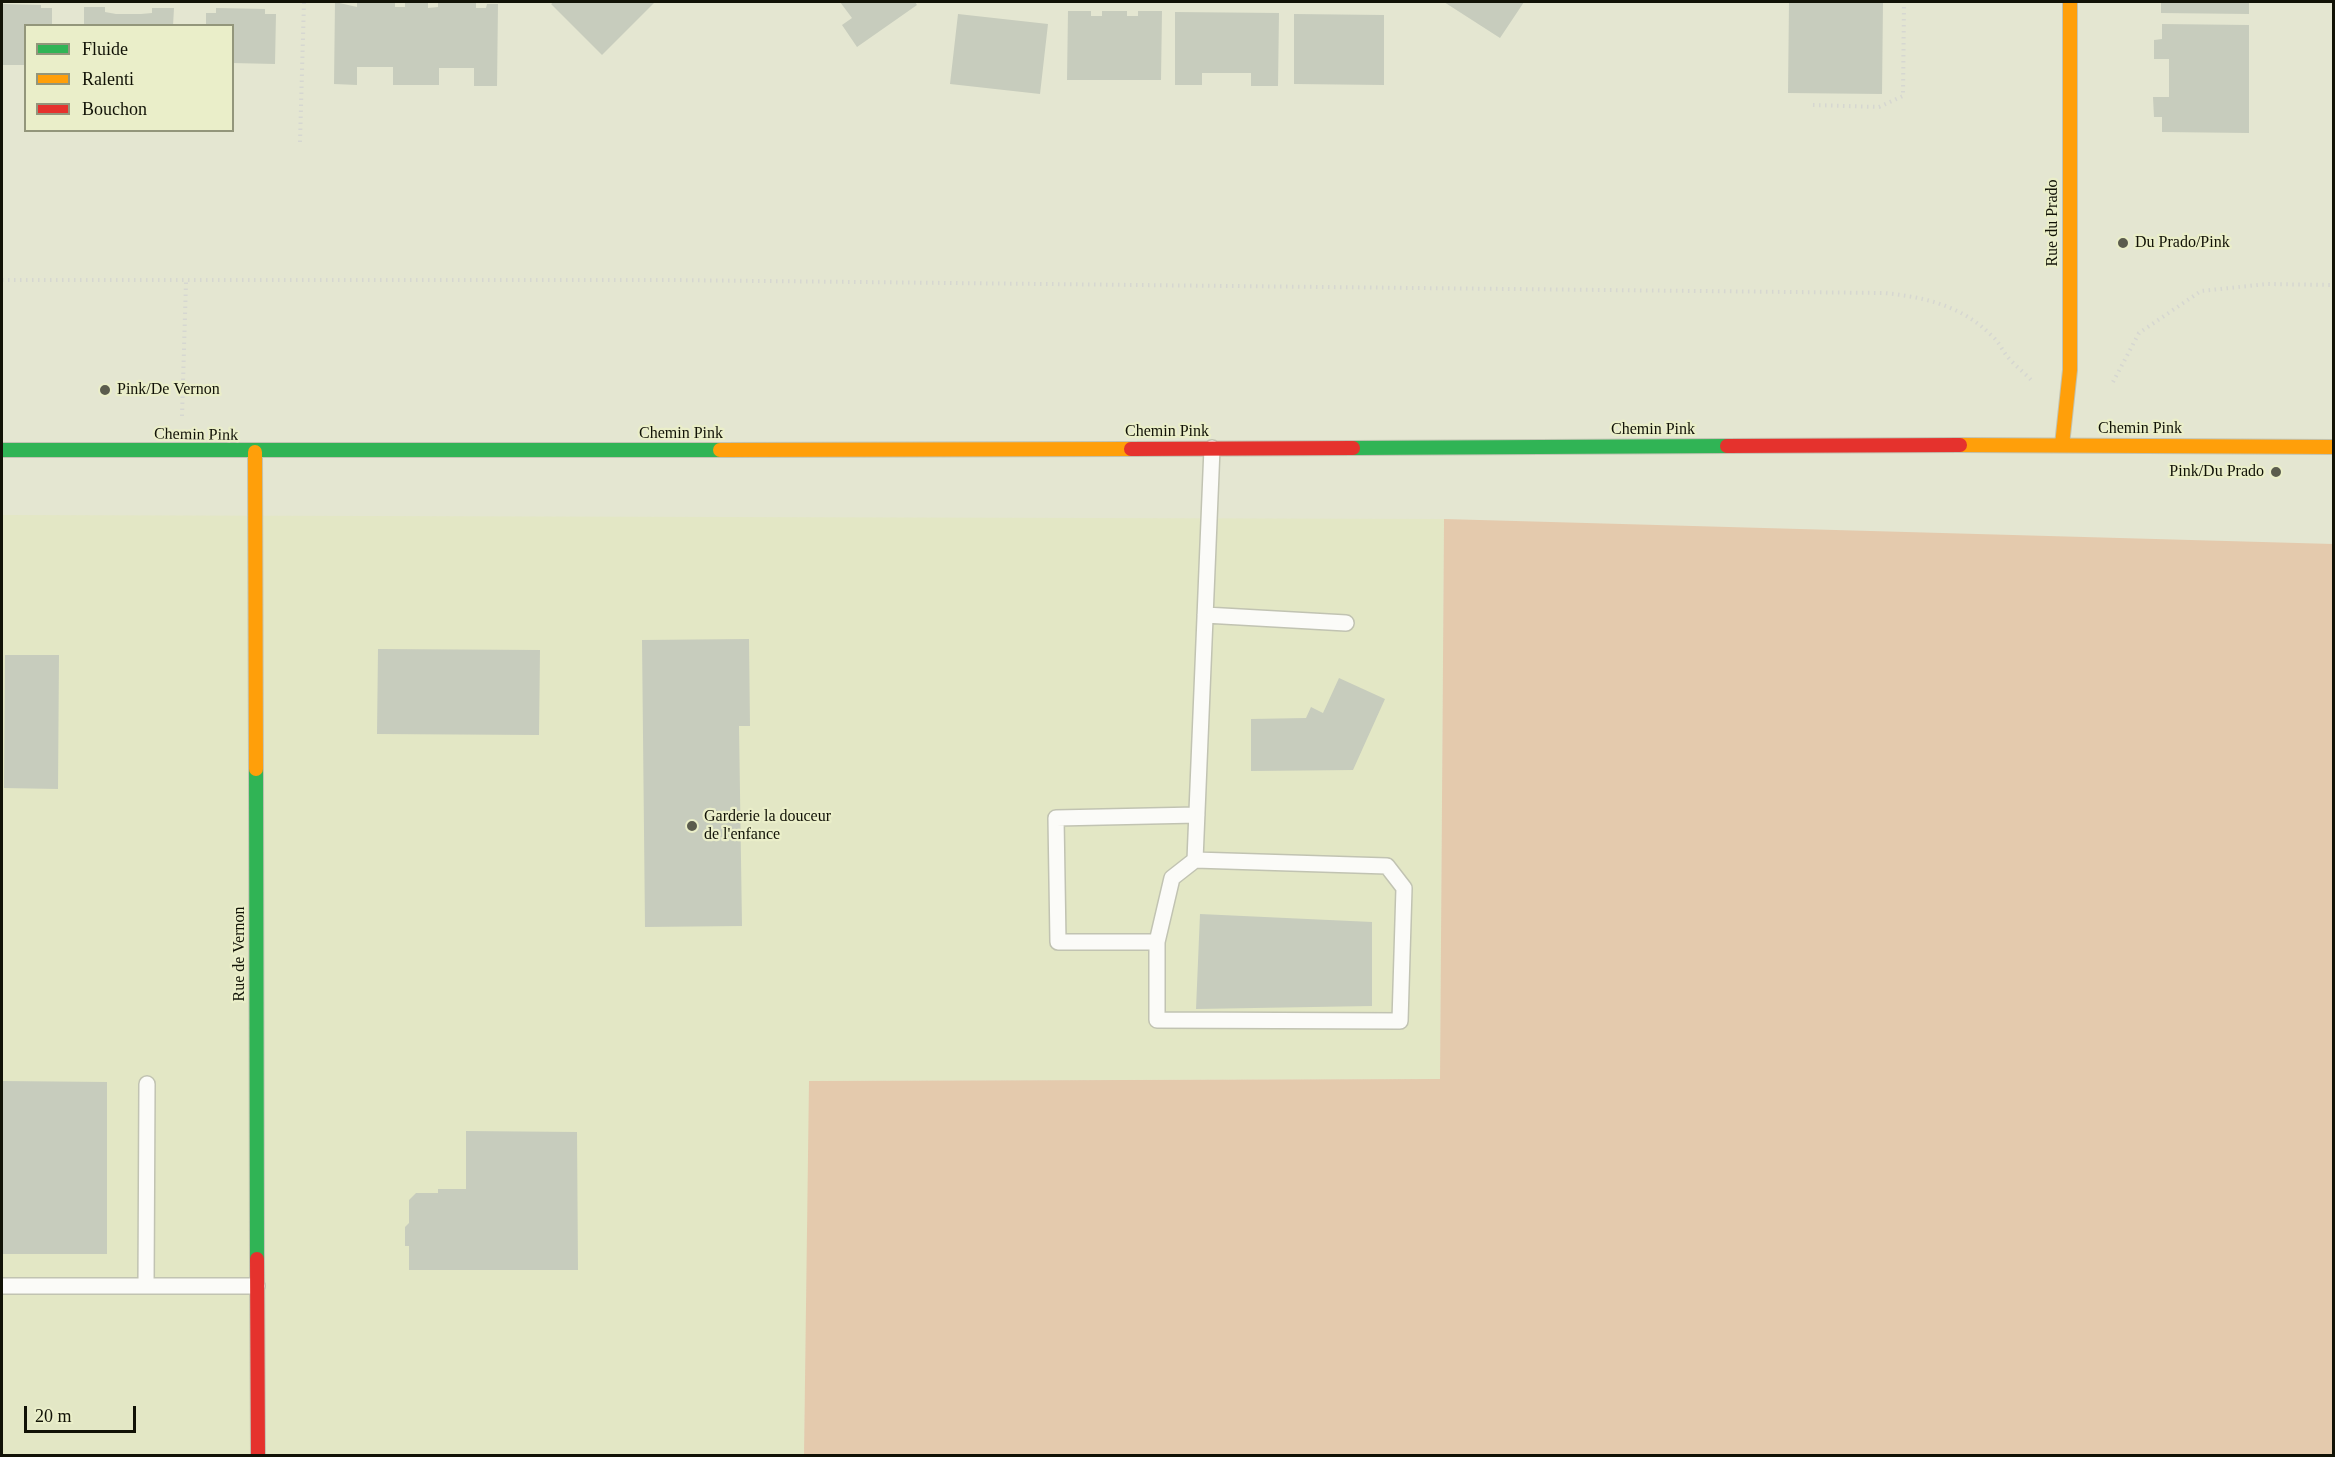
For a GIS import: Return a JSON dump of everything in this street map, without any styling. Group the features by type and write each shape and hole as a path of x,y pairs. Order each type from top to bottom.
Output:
{"main road":[{"name":"Rue du Prado","path":"2062,445 2070,370 2070,2"},
{"name":"Chemin Pink","path":"2,450 255,452 2062,445 2334,447"},
{"name":"Rue de Vernon","path":"255,452 258,1455"}],"lane":[{"path":"1195,860 1212,448"},
{"path":"1205,615 1346,623"},
{"path":"1157,942 1058,942 1056,818 1197,815"},
{"path":"1195,860 1387,866 1404,888 1400,1021 1157,1020 1157,942 1172,878 1195,860"},
{"path":"146,1286 147,1084"},
{"path":"2,1286 258,1286"}],"path":[{"path":"300,142 304,2"},
{"path":"1813,105 1879,107 1903,96 1904,2"},
{"path":"2,280 186,282 670,280 1884,293 1912,296 1944,304 1974,320 1995,338 2008,357 2034,382"},
{"path":"181,451 186,282"},
{"path":"2113,382 2139,333 2201,291 2267,284 2334,285"}],"shaded area":[{"path":"2,515 1444,519 1440,1079 810,1081 804,1455 2,1456"},
{"path":"1444,519 2333,544 2333,1455 804,1455 809,1081 1440,1079"}],"building":[{"path":"335,2 357,7 357,2 395,2 395,7 405,7 405,3 428,3 428,8 438,7 438,2 476,2 476,8 486,8 487,4 498,4 497,86 474,86 474,68 439,68 439,85 393,85 393,67 357,67 357,85 334,84"},
{"path":"554,2 655,2 602,55 551,4"},
{"path":"840,2 915,2 917,5 857,47 842,25 852,18"},
{"path":"1444,2 1524,2 1500,38"},
{"path":"1789,2 1883,2 1882,94 1788,93"},
{"path":"2161,2 2249,2 2249,14 2161,13"},
{"path":"2,4 41,5 41,8 52,8 52,24 24,24 24,65 2,65"},
{"path":"84,7 105,7 105,12 116,14 152,13 152,8 174,8 173,24 84,24"},
{"path":"216,8 265,9 265,14 276,14 275,64 234,63 234,24 206,24 206,13 216,13"},
{"path":"1068,11 1091,11 1091,16 1102,16 1102,11 1127,11 1127,16 1138,16 1138,11 1162,11 1161,80 1067,80"},
{"path":"1175,12 1279,13 1278,86 1251,86 1251,73 1202,73 1202,85 1175,85"},
{"path":"958,14 1048,24 1040,94 950,84"},
{"path":"1294,14 1384,15 1384,85 1294,84"},
{"path":"2162,24 2249,25 2249,133 2162,132 2162,117 2154,117 2153,97 2169,97 2169,59 2154,59 2154,40 2162,39"},
{"name":"Garderie la douceur de l'enfance","path":"749,639 750,726 739,726 742,926 645,927 642,640"},
{"path":"378,649 540,650 539,735 377,734"},
{"path":"5,655 59,655 58,789 4,788"},
{"path":"1339,678 1385,699 1353,770 1251,771 1251,719 1306,718 1311,707 1323,713"},
{"path":"1200,914 1372,922 1372,1006 1196,1009"},
{"path":"2,1081 107,1082 107,1254 2,1254"},
{"path":"466,1131 577,1132 578,1270 409,1270 409,1246 405,1246 405,1227 409,1223 409,1200 416,1193 438,1193 438,1189 466,1189"}],"traffic: fast":[{"path":"1353,448 1727,446"},
{"path":"2,450 720,450"},
{"path":"256,769 257,1259"}],"traffic: slow":[{"path":"2062,445 2070,370 2070,2"},
{"path":"1960,445 2334,447"},
{"path":"720,450 1131,449"},
{"path":"255,452 256,769"}],"traffic: jam":[{"path":"1727,446 1960,445"},
{"path":"1131,449 1353,448"},
{"path":"257,1259 258,1456"}],"place":[{"name":"Du Prado/Pink","path":"2123,243"},
{"name":"Pink/De Vernon","path":"105,390"},
{"name":"Pink/Du Prado","path":"2276,472"},
{"name":"Garderie la douceur de l'enfance","path":"692,826"}]}
